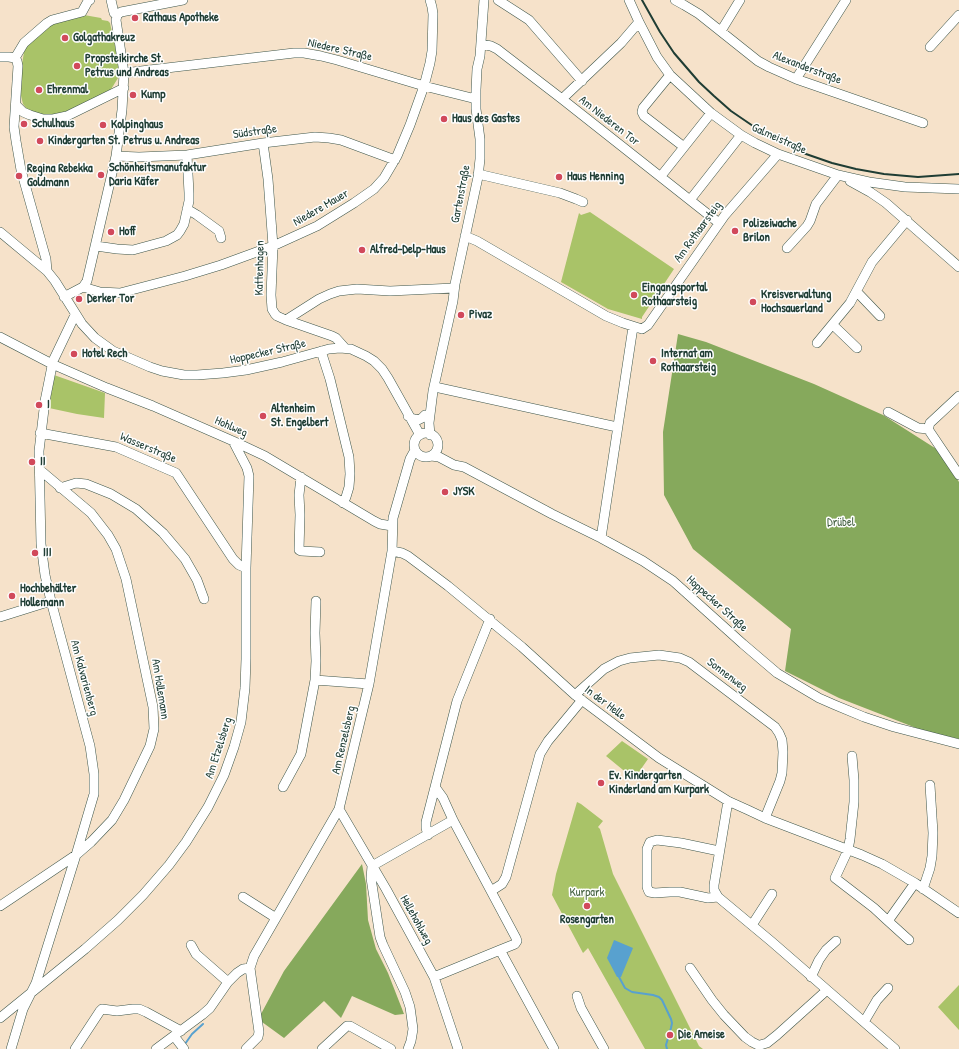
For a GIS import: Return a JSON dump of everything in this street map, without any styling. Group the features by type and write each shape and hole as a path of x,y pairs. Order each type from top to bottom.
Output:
{"street":[{"path":"82,12 83,0"},
{"path":"15,58 24,43 47,23 52,20 82,12 90,0"},
{"path":"64,297 83,287 87,281 116,156 122,110 124,73 116,20 117,15 114,13 111,0"},
{"path":"117,15 121,12 183,0"},
{"name":"Niedere Mauer","path":"83,287 94,291 109,293 125,292 213,267 273,246 303,233 328,220 366,195 381,183 395,160 424,86 432,51 433,14 430,0"},
{"name":"Gartenstraße","path":"424,435 429,423 434,389 478,174 480,139 476,90 484,0"},
{"path":"498,0 529,20 582,81"},
{"name":"Galmeistraße","path":"629,0 657,58 670,75 710,113 741,135 778,154 838,175 869,182 905,187 959,189"},
{"name":"Alexanderstraße","path":"675,0 694,10 764,64 776,71 923,123"},
{"path":"721,31 740,0"},
{"path":"796,79 846,0"},
{"path":"930,46 959,15"},
{"path":"562,99 625,39 639,22"},
{"name":"Am Niederen Tor","path":"481,44 493,47 562,99 719,223"},
{"name":"Niedere Straße","path":"124,73 295,53 332,58 424,86 476,99"},
{"path":"0,57 15,58"},
{"path":"15,58 18,66 15,130 19,157 46,259 47,271"},
{"path":"670,75 643,108 642,112 644,116 684,147"},
{"path":"16,105 30,115 43,119 53,119 67,116 124,88"},
{"path":"660,176 710,113"},
{"path":"690,200 741,135"},
{"name":"Südstraße","path":"116,156 146,157 187,154 315,137 329,138 350,143 395,160"},
{"name":"Kattenhagen","path":"263,143 268,179 273,246 271,304 275,314 286,320 332,336 340,341 345,348"},
{"path":"96,246 110,249 129,250 155,244 177,235 184,224 189,193 187,154"},
{"name":"Am Rothaarsteig","path":"633,327 640,329 648,325 728,211 778,154"},
{"path":"478,174 560,193 583,202"},
{"path":"787,248 807,226 818,201 838,175 870,192 886,203 959,267"},
{"path":"187,209 219,231 220,238"},
{"path":"817,343 847,308 872,262 907,220"},
{"path":"0,232 47,271"},
{"path":"465,236 477,241 597,311 614,320 633,327 601,538"},
{"name":"Hoppecker Straße","path":"47,271 55,281 75,315 95,338 113,351 162,371 184,375 210,375 246,370 335,348 352,349 361,353 378,365 388,378 408,416 424,435"},
{"path":"286,320 319,299 339,291 352,289 390,291 454,288"},
{"path":"856,292 880,316"},
{"name":"Am Kalvarienberg","path":"33,992 55,926 94,794 94,774 90,746 51,601 45,575 42,550 39,451 40,433 52,364 75,315"},
{"path":"833,325 858,348"},
{"name":"Hohlweg","path":"1,340 52,364 265,456 374,522 392,526"},
{"path":"321,351 330,379 349,457 349,487 343,503"},
{"path":"434,389 617,427"},
{"name":"Gartenstraße","path":"424,435 428,400 434,389"},
{"path":"928,429 930,423 959,396"},
{"path":"888,412 918,428 928,429"},
{"path":"408,416 418,420 425,416"},
{"path":"928,429 959,476"},
{"name":"Wasserstraße","path":"40,433 116,447 176,473 233,559 239,565 246,568"},
{"path":"392,551 393,518 408,467 416,459 418,453 414,443 415,440 424,435 435,439 437,445 436,451 431,456 427,457 418,453"},
{"name":"Am Etzelsberg","path":"0,1018 96,940 143,895 170,865 186,842 208,807 224,775 241,722 245,688 246,568 249,473 233,441"},
{"name":"Hoppecker Straße","path":"437,445 464,467"},
{"name":"Hoppecker Straße","path":"431,456 438,457 454,465 464,467 643,561 673,581 777,673 803,689 864,717 909,732 959,744"},
{"name":"Am Hollemann","path":"0,906 76,855 112,820 150,746 154,721 153,707 126,579 116,549 108,535 91,514 79,502 60,488 40,470"},
{"path":"301,478 299,550 320,552"},
{"path":"60,488 76,483 86,484 111,494 136,509 163,533 185,559 197,580 204,599"},
{"name":"In der Helle","path":"392,551 408,556 448,586 490,619 579,698 659,758 728,801 765,818 882,864 915,883 959,913"},
{"name":"Am Renzelsberg","path":"250,968 254,956 339,809 369,684 392,551"},
{"path":"0,617 51,601"},
{"path":"283,786 301,754 315,680 316,601"},
{"path":"428,835 426,822 457,701 490,619"},
{"name":"Sonnenweg","path":"491,891 502,884 506,877 540,754 579,698 604,669 619,661 630,658 658,655 680,658 689,662 775,727 782,740 782,774 765,818"},
{"path":"315,680 369,684"},
{"path":"852,756 854,802 850,839 848,850 835,879 861,898 909,940"},
{"path":"923,889 930,868 932,856 933,833 930,784"},
{"path":"434,977 515,944 517,939 453,820 443,798 435,787"},
{"path":"728,801 714,887 718,897 895,1049"},
{"name":"Hellehohlweg","path":"339,809 434,977 458,1049"},
{"path":"408,1049 413,1029 410,1007 405,992 380,937 371,878 372,866 453,820"},
{"path":"718,897 705,897 680,892 649,892 647,887 647,849 650,842 657,840 681,843 719,851"},
{"path":"888,921 915,883"},
{"path":"752,925 772,894"},
{"path":"244,897 276,918"},
{"path":"811,976 826,950 836,941"},
{"path":"190,945 196,954 228,982"},
{"path":"500,950 554,1049"},
{"path":"156,1049 210,1008 236,973 243,969 250,968 259,1032 258,1037 246,1049"},
{"path":"690,968 724,1015 745,1037 758,1045 767,1043 777,1036 827,990"},
{"path":"864,1022 877,1000 888,988"},
{"path":"11,1049 23,1009 33,992"},
{"path":"577,996 581,1008 604,1049"},
{"path":"75,1049 102,1009 117,1011 139,1009 146,1012 177,1034 184,1049"},
{"path":"322,1049 348,1026 391,1049"}],"green space":[{"path":"84,15 101,18 102,20 110,23 117,55 118,78 110,91 79,108 53,116 32,113 23,104 21,96 22,64 24,52 27,46 51,24"},
{"path":"590,212 674,269 642,319 608,309 561,282 579,213 581,215"},
{"name":"Drübel","path":"678,334 706,342 814,384 883,415 938,450 959,482 959,739 924,731 839,698 785,671 791,629 693,549 664,495 663,432"},
{"path":"54,375 105,393 104,418 49,408"},
{"path":"622,741 648,759 634,779 606,756"},
{"name":"Kurpark","path":"577,802 603,821 598,827 600,829 613,874 699,1046 703,1049 645,1049 588,948 583,953 552,895 556,874"},
{"path":"362,864 366,884 368,920 376,949 388,973 404,1014 395,1015 352,996 341,1018 324,1001 284,1038 262,1022 261,1014 284,971"},
{"path":"959,985 959,1030 938,1007"}],"water":[{"path":"614,940 633,948 621,977 617,977 607,958"}],"waterway":[{"path":"619,977 625,988 632,992 653,995 662,1000 672,1023 666,1045 667,1049"},
{"path":"185,1044 192,1034 203,1024"}],"railway":[{"path":"642,0 674,53 699,82 731,111 776,139 806,154 856,169 884,174 918,177 959,174"}],"place":[{"name":"Rathaus Apotheke","path":"135,18"},
{"name":"Golgathakreuz","path":"65,38"},
{"name":"Propsteikirche St. Petrus und Andreas","path":"77,66"},
{"name":"Ehrenmal","path":"39,90"},
{"name":"Kump","path":"133,95"},
{"name":"Haus des Gastes","path":"444,119"},
{"name":"Schulhaus","path":"24,124"},
{"name":"Kolpinghaus","path":"103,125"},
{"name":"Kindergarten St. Petrus u. Andreas","path":"40,141"},
{"name":"Schönheitsmanufaktur Daria Käfer","path":"101,175"},
{"name":"Regina Rebekka Goldmann","path":"19,176"},
{"name":"Haus Henning","path":"559,177"},
{"name":"Polizeiwache Brilon","path":"735,231"},
{"name":"Hoff","path":"111,232"},
{"name":"Alfred-Delp-Haus","path":"362,250"},
{"name":"Eingangsportal Rothaarsteig","path":"634,295"},
{"name":"Derker Tor","path":"79,299"},
{"name":"Kreisverwaltung Hochsauerland","path":"753,302"},
{"name":"Pivaz","path":"461,315"},
{"name":"Hotel Rech","path":"74,354"},
{"name":"Internat am Rothaarsteig","path":"653,361"},
{"name":"I","path":"39,405"},
{"name":"Altenheim St. Engelbert","path":"263,416"},
{"name":"II","path":"32,462"},
{"name":"JYSK","path":"445,492"},
{"name":"III","path":"35,553"},
{"name":"Hochbehälter Hollemann","path":"12,596"},
{"name":"Ev. Kindergarten Kinderland am Kurpark","path":"601,783"},
{"name":"Rosengarten","path":"587,906"},
{"name":"Die Ameise","path":"670,1035"}]}
